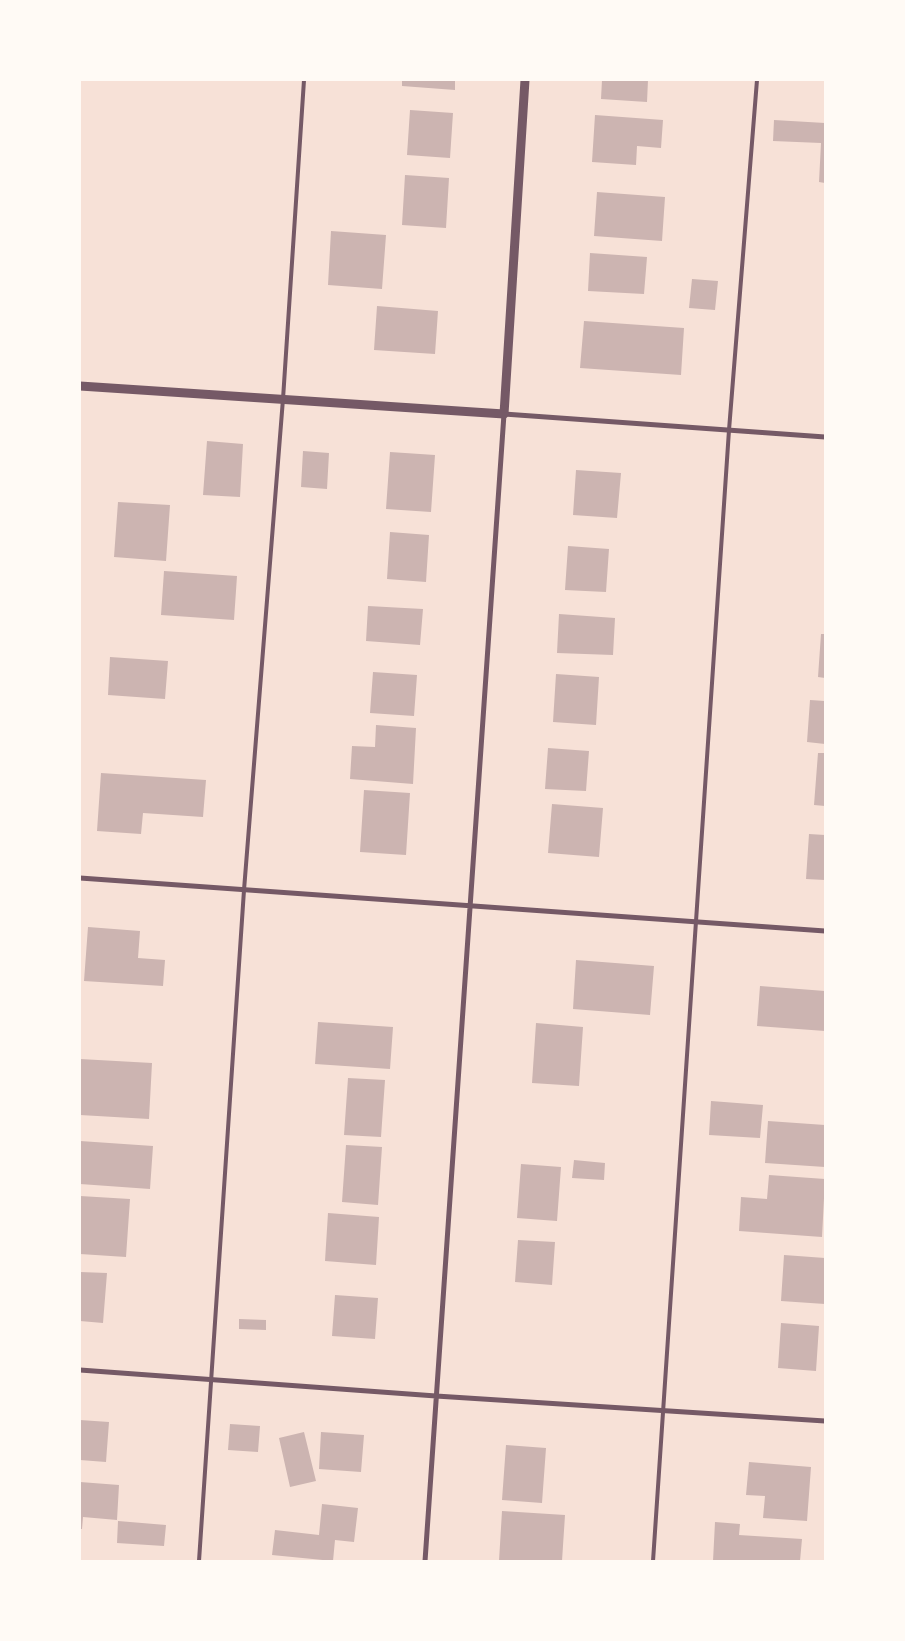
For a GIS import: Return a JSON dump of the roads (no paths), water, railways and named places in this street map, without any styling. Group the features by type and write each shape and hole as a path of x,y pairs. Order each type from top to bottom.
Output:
{"street":[{"path":"425,1561 526,80"},
{"path":"80,386 825,437"},
{"path":"80,878 825,931"},
{"path":"80,1370 436,1396 825,1421"}],"lane":[{"path":"200,1561 244,890 283,399 304,80"},
{"path":"653,1561 695,922 757,80"}]}
